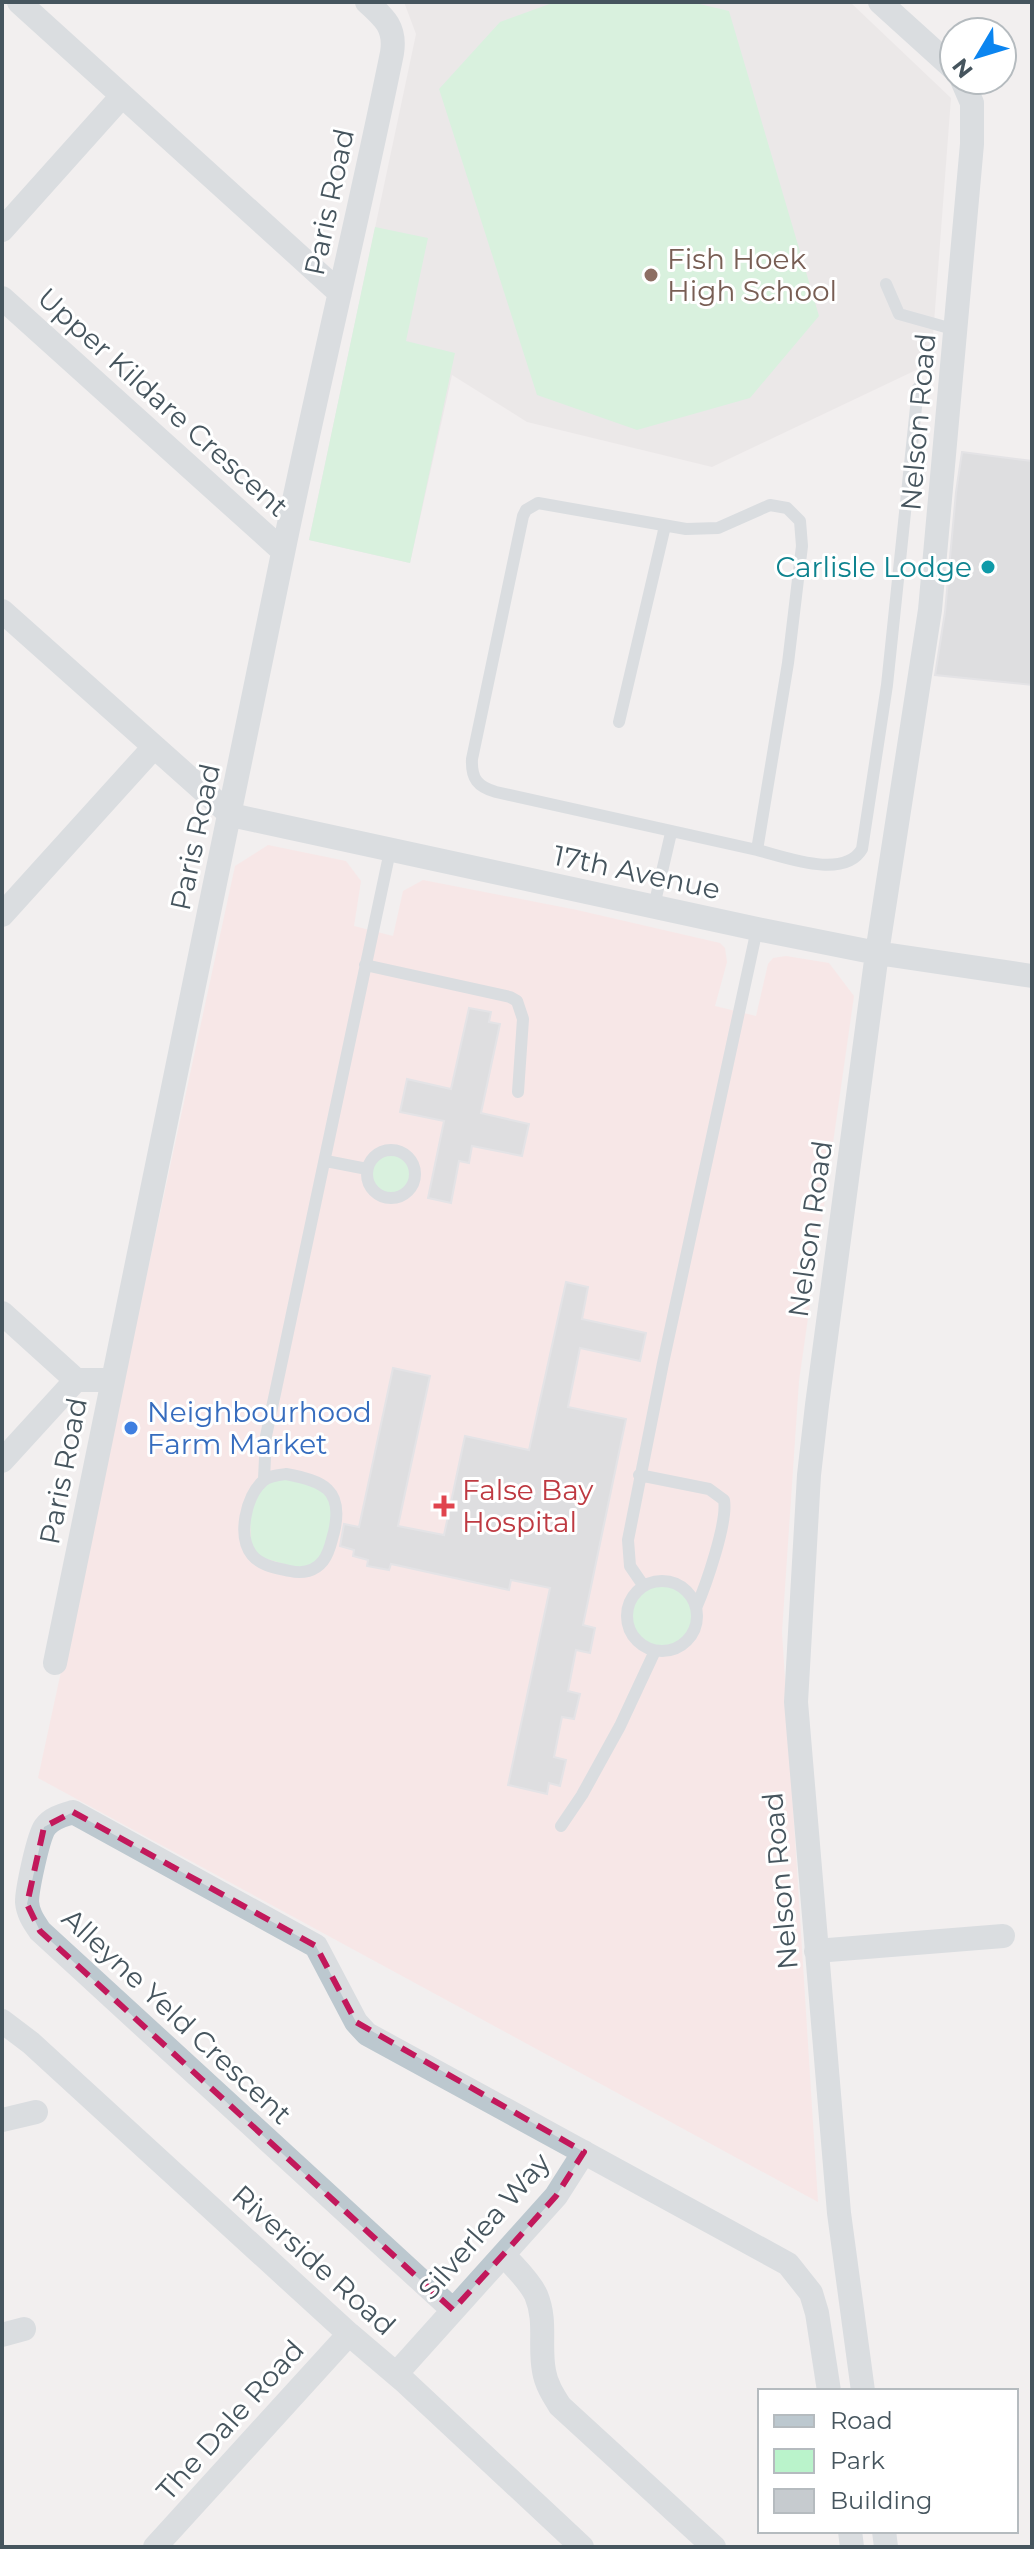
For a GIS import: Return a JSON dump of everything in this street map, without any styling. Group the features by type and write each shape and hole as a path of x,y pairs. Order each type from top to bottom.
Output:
{"street":[{"path":"19,2 340,293"},
{"name":"Paris Road","path":"55,1663 283,551 392,53 393,32 389,23 367,2"},
{"path":"880,2 938,55"},
{"path":"2,230 122,96"},
{"name":"Nelson Road","path":"863,2389 839,2213 796,1683 813,1437 877,953 930,610 974,120 969,96"},
{"name":"Upper Kildare Crescent","path":"2,298 283,551"},
{"path":"2,611 231,815"},
{"path":"2,915 154,747"},
{"name":"17th Avenue","path":"231,815 757,929 877,953 1032,976"},
{"path":"2,1313 76,1380 111,1380"},
{"path":"2,1461 76,1380"},
{"name":"Alleyne Yeld Crescent","path":"453,2310 40,1931 31,1918 27,1904 29,1883 44,1827 54,1818 73,1812 316,1946 356,2022 367,2034 788,2264 811,2293 829,2389"},
{"path":"816,1951 1003,1936"},
{"name":"Riverside Road","path":"2,2021 31,2043 396,2374 582,2547"},
{"path":"2,2120 36,2112"},
{"name":"Silverlea Way","path":"396,2374 556,2196 584,2152"},
{"path":"504,2255 531,2284 537,2297 544,2331 543,2370 549,2389 560,2406 714,2547"},
{"name":"The Dale Road","path":"155,2547 349,2334"}],"lane":[{"path":"886,284 894,308 902,316 956,330"},
{"path":"757,850 788,663 802,546 801,526 794,512 778,505 762,506 718,528 703,530 538,503 526,510 523,516 471,766 475,779 483,789 671,833 812,863 836,865 853,859 862,849 887,685 918,388"},
{"path":"619,722 665,526"},
{"path":"654,906 671,833"},
{"path":"264,1479 286,1474 315,1480 327,1488 335,1499 338,1514 329,1552 321,1564 309,1571 296,1573 262,1564 252,1555 244,1531 249,1505 264,1479 266,1436 390,851"},
{"path":"643,1585 630,1566 627,1549 639,1475 757,929"},
{"path":"365,965 517,1001 523,1019 518,1092"},
{"path":"390,1149 405,1154 414,1167 415,1175 404,1195 388,1198 374,1191 367,1177 367,1169 375,1155 390,1149"},
{"path":"326,1161 367,1169"},
{"path":"639,1475 709,1489 724,1500 725,1511 711,1567 696,1608 694,1630 687,1640 678,1647 655,1651 637,1641 627,1622 629,1601 643,1585 665,1580 685,1589 696,1608"},
{"path":"561,1826 605,1754 648,1671 655,1651"}],"highlighted area":[{"path":"73,1812 316,1946 356,2022 584,2152 556,2196 453,2310 40,1931 27,1904 44,1827"}],"shaded area":[{"name":"Fish Hoek High School","path":"404,2 850,2 938,86 938,96 951,98 931,363 712,467 527,422 452,375 410,563 309,540 416,34"},
{"name":"False Bay Hospital","path":"268,845 346,861 361,881 354,926 393,936 403,891 423,880 577,910 720,943 725,948 727,962 715,1006 756,1016 768,964 773,958 786,956 829,963 854,996 799,1381 782,1632 818,2202 38,1778 235,866"}],"green space":[{"path":"555,2 691,2 729,11 819,316 750,398 637,430 537,395 439,89 500,22"},
{"path":"375,227 428,238 406,341 455,353 410,563 309,540"},
{"path":"391,1150 408,1157 415,1174 408,1191 391,1198 374,1191 367,1174 374,1157"},
{"path":"264,1479 315,1480 335,1499 329,1552 309,1571 252,1555 249,1505"},
{"path":"662,1581 687,1591 697,1616 687,1641 662,1651 637,1641 627,1616 637,1591"}],"building":[{"name":"Carlisle Lodge","path":"962,452 1032,461 1032,685 935,675"},
{"path":"469,1008 491,1012 489,1022 500,1024 481,1113 529,1124 522,1156 472,1146 469,1163 459,1161 451,1203 428,1198 444,1121 400,1112 407,1079 451,1089"},
{"name":"False Bay Hospital","path":"566,1282 588,1287 582,1319 646,1333 640,1361 580,1348 568,1407 626,1419 583,1625 595,1628 590,1653 576,1650 568,1691 580,1694 574,1719 562,1717 554,1757 566,1760 560,1786 549,1783 547,1794 508,1785 550,1588 511,1580 509,1590 391,1564 389,1570 367,1566 368,1560 353,1556 354,1550 340,1546 344,1524 359,1527 393,1368 430,1376 398,1526 444,1535 465,1436 529,1450"}],"place":[{"name":"Fish Hoek High School","path":"651,275"},
{"name":"Carlisle Lodge","path":"988,567"},
{"name":"Neighbourhood Farm Market","path":"131,1428"},
{"name":"False Bay Hospital","path":"444,1506"}]}
